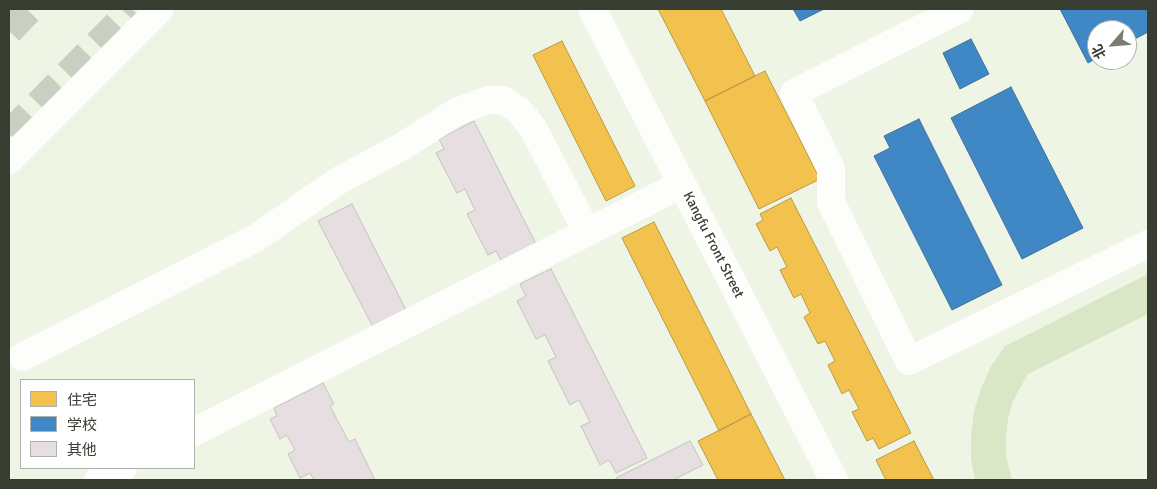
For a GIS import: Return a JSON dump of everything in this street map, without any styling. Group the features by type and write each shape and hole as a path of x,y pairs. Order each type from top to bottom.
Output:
{"street":[{"path":"9,160 160,9"},
{"name":"Kangfu Front Street","path":"592,9 834,480"},
{"path":"960,9 794,93 831,169 830,202 909,362 1148,244"},
{"path":"22,357 256,238 338,181 403,146 456,112 488,100 503,100 526,118 587,232"},
{"path":"195,431 682,184"},
{"path":"98,480 121,469"}],"green space":[{"path":"1148,274 1148,314 1028,374 1013,401 1008,419 1006,455 1012,480 975,480 971,459 974,411 981,388 991,366 1005,346"}],"building: 住宅":[{"path":"658,9 721,9 755,76 705,101"},
{"path":"562,41 635,186 606,201 533,55"},
{"path":"765,71 820,179 759,209 705,101"},
{"path":"791,198 911,433 879,449 873,438 867,441 852,412 859,409 849,390 842,394 828,365 835,361 825,341 818,344 804,317 810,313 801,294 794,298 780,270 787,267 777,247 770,251 756,224 763,220 760,214"},
{"path":"654,222 751,414 719,431 622,238"},
{"path":"751,414 785,480 718,480 698,441"},
{"path":"914,441 934,480 886,480 876,460"}],"building: 学校":[{"path":"793,9 824,9 800,21"},
{"path":"1060,9 1148,9 1148,32 1137,38 1137,20 1087,20 1087,61"},
{"path":"971,39 989,74 960,89 943,53"},
{"path":"1011,87 1083,228 1022,259 951,118"},
{"path":"919,119 1002,285 952,310 874,156 890,148 884,136"}],"building: 其他":[{"path":"474,121 536,244 502,262 496,251 488,255 467,214 475,210 465,189 457,193 436,153 444,149 439,139"},
{"path":"352,204 407,312 374,329 318,221"},
{"path":"551,269 647,458 616,473 609,460 600,465 581,426 590,422 579,400 570,405 548,361 556,357 545,335 536,339 517,301 526,296 520,284"},
{"path":"323,383 334,404 330,406 349,442 355,439 375,480 314,480 310,473 300,478 288,454 295,450 287,435 280,439 270,419 277,416 274,408"},
{"path":"690,441 703,465 673,480 617,480 616,478"}],"tunnel":[{"path":"9,31 30,9"},
{"path":"9,134 132,9"}]}
